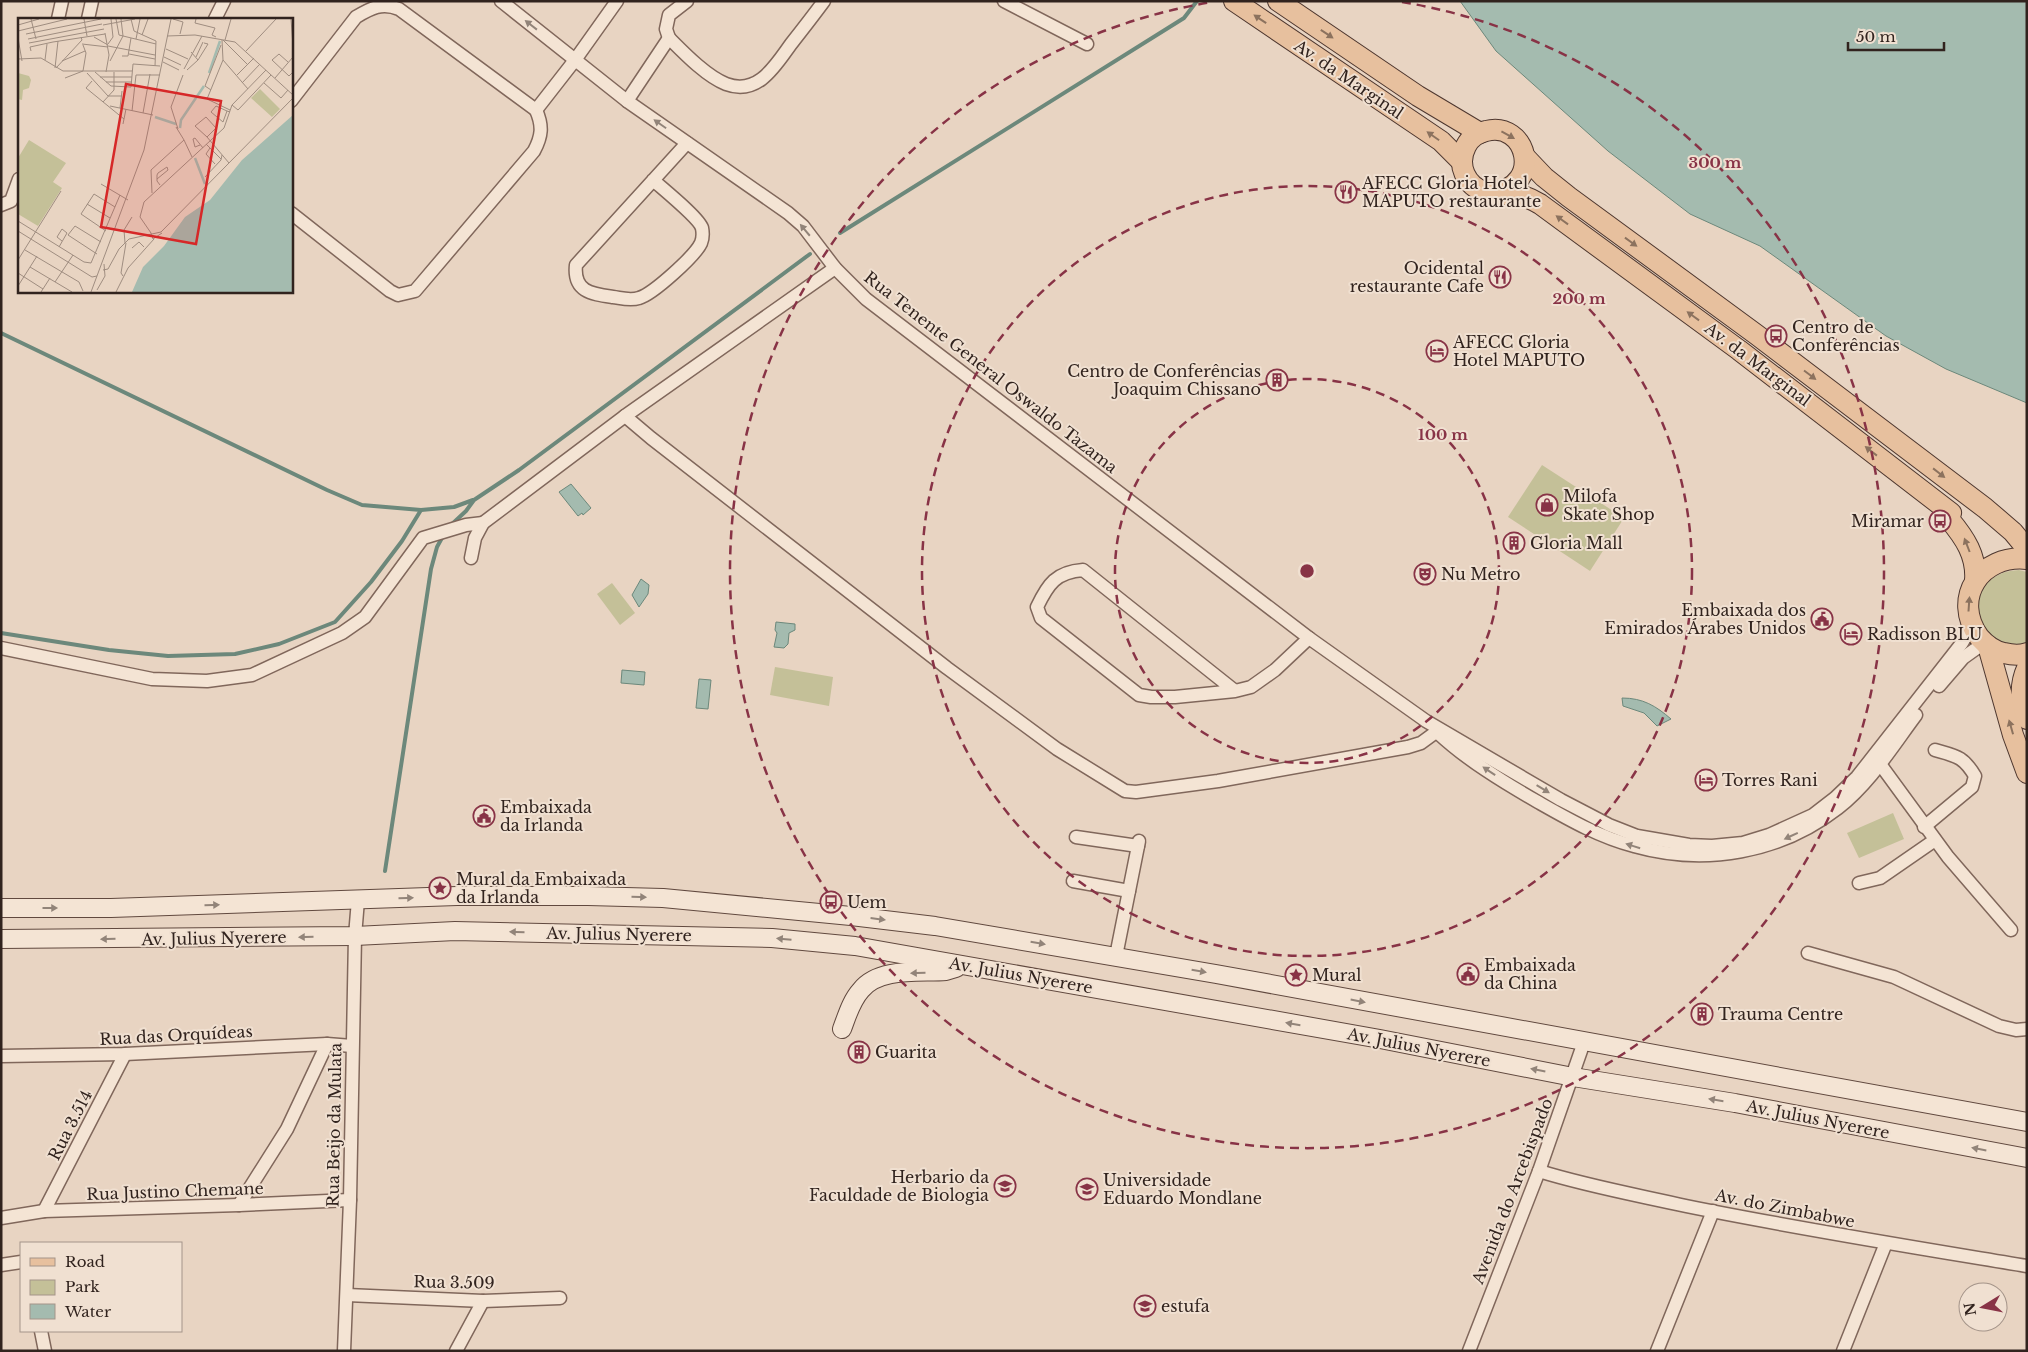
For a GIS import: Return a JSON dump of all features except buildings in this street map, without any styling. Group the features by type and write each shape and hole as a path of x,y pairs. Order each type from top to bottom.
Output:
{"main road":[{"name":"Av. da Marginal","path":"1234,1 1441,141 1462,161 1463,171 1472,186 1485,193 1524,196 1540,204 1739,350 1951,513 1949,519 1965,538 1974,562 1975,582 1970,592 1968,603 1972,626 1986,645"},
{"name":"Av. da Marginal","path":"1278,1 1418,96 1480,132 1499,130 1508,134 1522,148 1525,157 1544,177 1985,508 2013,532 2027,549"},
{"path":"1462,161 1466,144 1480,132"},
{"path":"1493,193 1504,192 1513,186 1520,178 1524,168 1525,157"},
{"path":"1975,582 1984,571 1995,563 2008,559 2027,559"},
{"path":"1986,645 1999,652 2011,655 2027,654"},
{"path":"1986,645 2013,736 2027,773"},
{"path":"2027,668 2022,679 2021,695 2027,718"},
{"name":"Av. Julius Nyerere","path":"1,908 111,908 457,896 639,896 829,914 935,926 1116,956 2027,1122"},
{"name":"Av. Julius Nyerere","path":"1,939 355,936 456,930 772,938 855,946 1380,1039 1573,1077 1735,1103 2027,1158"},
{"path":"842,1029 850,1008 861,990 873,980 886,975 946,972 966,965"}],"street":[{"path":"58,18 62,1"},
{"path":"88,18 92,1"},
{"path":"216,18 224,1"},
{"name":"Rua Tenente General Oswaldo Tazama","path":"501,1 628,101 788,213 803,226 834,268 866,299 897,325 1309,638 1426,720 1561,800 1610,825 1637,836 1689,845 1712,846 1769,836 1813,815 1835,798 1875,756 1962,643 1972,626"},
{"path":"536,110 576,60 617,1"},
{"path":"687,1 669,15 666,29 669,38 688,57 717,79 727,84 740,86 751,86 772,71 824,1"},
{"path":"1004,1 1087,44"},
{"path":"292,100 356,18 370,8 391,5 400,9 536,110 541,121 542,133 534,151 415,292 398,295 390,291 292,214"},
{"path":"628,101 669,38"},
{"path":"653,180 700,223 703,234 698,247 657,289 638,299 592,294 585,290 577,282 575,274 576,265 653,180 687,143"},
{"path":"1,205 11,201 18,182"},
{"path":"471,558 475,538 483,523 625,416 834,268"},
{"path":"643,404 642,422 651,438"},
{"path":"625,416 947,668 1057,749 1125,791 1136,792 1218,781 1408,747 1421,743 1436,732"},
{"path":"1,648 152,679 207,681 252,675 342,634 364,617 423,538 466,524 483,523"},
{"path":"1235,691 1083,570 1069,571 1054,579 1045,590 1038,607 1041,618 1139,695 1175,697 1235,691 1251,686 1275,670 1309,638"},
{"name":"Rua Tenente General Oswaldo Tazama","path":"1426,720 1436,732 1484,768 1576,824 1632,846 1661,853 1711,856 1743,851 1791,837 1840,807 1880,764 1956,665 1963,658 1986,645"},
{"path":"1924,827 1972,786 1975,776 1967,763 1958,756 1934,750"},
{"path":"1880,764 1924,827 2011,930"},
{"path":"1076,837 1138,844 1116,956"},
{"path":"1859,883 1880,878 1935,840"},
{"path":"1073,881 1129,891"},
{"name":"Rua Beijo da Mulata","path":"344,1351 350,1200 355,936 358,900"},
{"path":"1808,953 1894,977 1999,1026 2016,1030 2027,1029"},
{"name":"Avenida do Arcebispado","path":"1469,1351 1573,1077 1584,1042"},
{"path":"239,1205 287,1128 327,1044"},
{"name":"Rua das Orquídeas","path":"1,1056 125,1054 327,1044 352,1046"},
{"name":"Rua 3.514","path":"44,1211 125,1054"},
{"name":"Av. do Zimbabwe","path":"1538,1171 1573,1182 1713,1211 1843,1236 2027,1266"},
{"name":"Rua Justino Chemane","path":"1,1218 44,1211 350,1200"},
{"path":"1657,1351 1713,1211"},
{"path":"1843,1351 1886,1243"},
{"path":"1,1265 20,1262"},
{"name":"Rua 3.509","path":"347,1295 483,1301 560,1298"},
{"path":"456,1351 483,1301"},
{"path":"41,1332 45,1351"}],"green space":[{"path":"1542,465 1624,518 1590,571 1508,517"},
{"path":"2019,570 2027,572 2027,647 2008,645 1993,638 1983,626 1979,612 1980,597 1987,584 2000,574"},
{"path":"612,583 635,613 620,625 597,594"},
{"path":"775,667 833,677 829,706 770,695"},
{"path":"1893,813 1904,839 1859,858 1847,833"}],"water":[{"path":"1460,1 2027,1 2027,403 1946,369 1886,336 1760,246 1690,214 1608,151 1496,51"},
{"path":"571,484 591,508 583,515 582,513 578,516 559,492"},
{"path":"641,579 649,585 648,594 639,607 632,595"},
{"path":"776,622 795,624 795,630 789,633 788,644 784,648 774,647 777,633 775,630"},
{"path":"622,670 645,672 644,685 621,683"},
{"path":"699,679 711,680 708,709 696,708"},
{"path":"1622,698 1636,699 1649,704 1671,719 1657,726 1644,713 1623,706"}],"waterway":[{"path":"840,233 1184,18 1197,1"},
{"path":"451,525 466,511 474,500 519,470 810,254"},
{"path":"1,333 327,490 362,505 421,510 454,507 473,500"},
{"path":"1,633 109,650 168,656 235,654 279,644 335,622 371,582 402,541 421,510"},
{"path":"385,871 431,569 437,547 443,536"}],"place":[{"name":"AFECC Gloria Hotel MAPUTO restaurante","path":"1346,192"},
{"name":"Ocidental restaurante Cafe","path":"1500,277"},
{"name":"Centro de Conferências","path":"1776,336"},
{"name":"AFECC Gloria Hotel MAPUTO","path":"1437,351"},
{"name":"Centro de Conferências Joaquim Chissano","path":"1277,380"},
{"name":"Milofa Skate Shop","path":"1547,505"},
{"name":"Miramar","path":"1940,521"},
{"name":"Gloria Mall","path":"1514,543"},
{"name":"Nu Metro","path":"1425,574"},
{"name":"Embaixada dos Emirados Árabes Unidos","path":"1822,619"},
{"name":"Radisson BLU","path":"1851,634"},
{"name":"Torres Rani","path":"1706,780"},
{"name":"Embaixada da Irlanda","path":"484,816"},
{"name":"Mural da Embaixada da Irlanda","path":"440,888"},
{"name":"Uem","path":"831,902"},
{"name":"Embaixada da China","path":"1468,974"},
{"name":"Mural","path":"1296,975"},
{"name":"Trauma Centre","path":"1702,1014"},
{"name":"Guarita","path":"859,1052"},
{"name":"Herbario da Faculdade de Biologia","path":"1005,1186"},
{"name":"Universidade Eduardo Mondlane","path":"1087,1189"},
{"name":"estufa","path":"1145,1306"}]}
